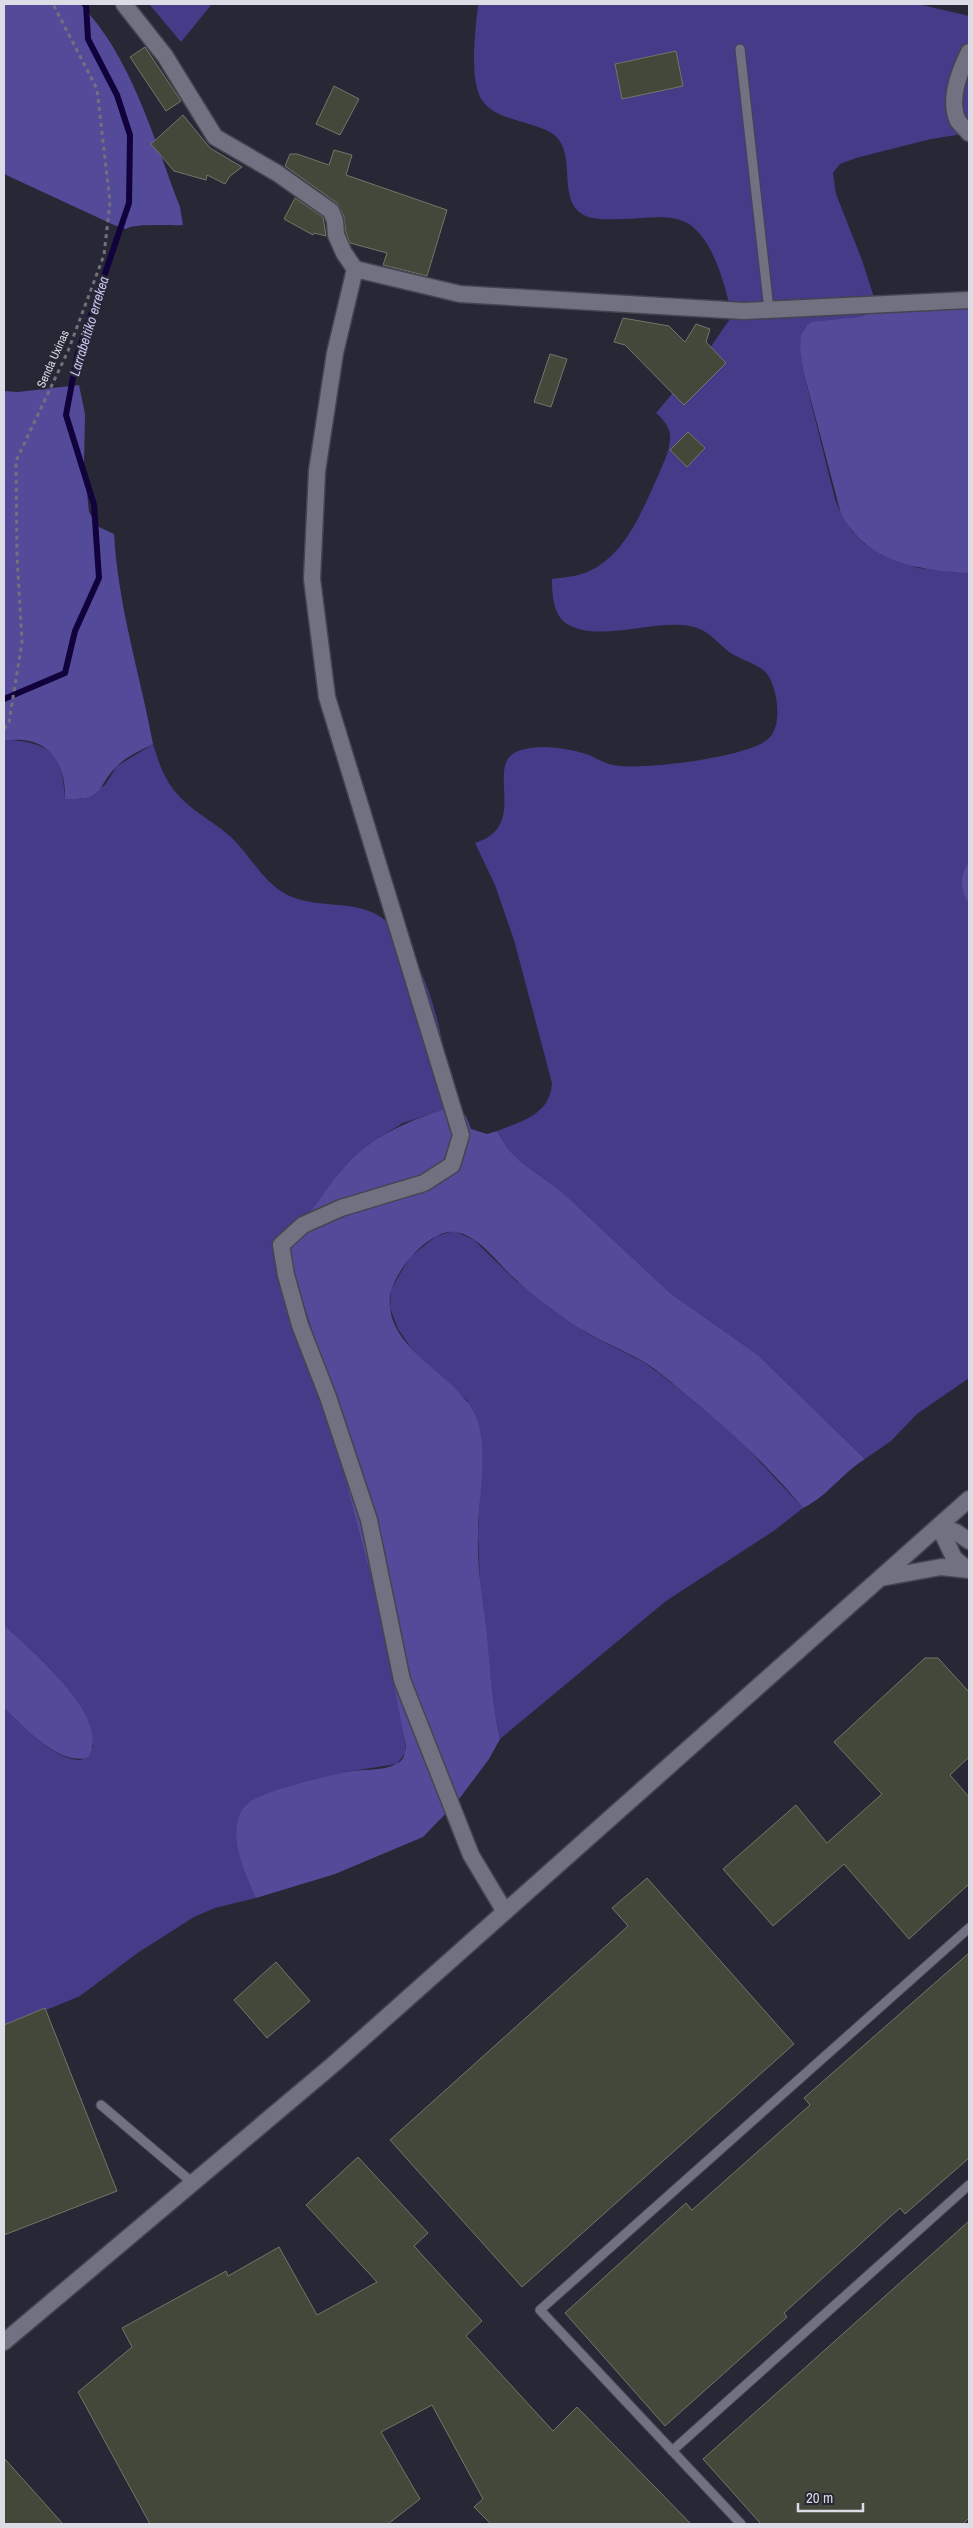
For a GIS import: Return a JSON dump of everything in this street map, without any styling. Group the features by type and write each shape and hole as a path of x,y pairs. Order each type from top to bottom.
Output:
{"street":[{"path":"124,4 165,56 215,137 277,174 331,211 335,221 336,235 344,253 355,269 460,294 744,312 969,300"},
{"path":"969,52 956,87 954,103 958,122 969,133"},
{"path":"355,269 335,353 317,471 312,579 324,678 327,697 361,812 461,1135 452,1165 424,1183 341,1208 303,1225 281,1245 286,1275 300,1324 328,1397 369,1520 402,1680 471,1855 505,1912"},
{"path":"4,2342 194,2184 335,2063 969,1499"},
{"path":"939,1526 956,1532 969,1541"},
{"path":"939,1526 951,1553 969,1570"},
{"path":"881,1578 941,1567 969,1570"}],"lane":[{"path":"740,49 769,310"},
{"path":"741,2524 540,2310 969,1928"},
{"path":"101,2105 194,2184"},
{"path":"672,2450 969,2185"}],"path":[{"name":"Senda Uxinas","path":"4,729 9,722 22,642 17,556 16,461 68,351 104,255 110,202 97,89 53,4"}],"shaded area":[{"path":"4,4 80,4 98,25 127,73 139,100 180,207 183,225 145,225 126,229 4,174"},
{"path":"149,4 212,4 181,42"},
{"path":"478,4 918,4 969,16 969,133 931,139 856,158 840,164 833,173 836,194 862,260 878,310 859,317 807,325 801,341 803,370 835,499 841,514 852,531 865,544 918,568 969,573 969,862 962,883 969,903 969,1378 917,1414 891,1441 865,1459 758,1355 670,1293 562,1192 521,1162 507,1148 497,1131 525,1120 540,1110 550,1094 552,1083 514,940 495,885 475,843 491,835 500,823 504,810 504,769 508,758 518,751 526,749 554,747 573,750 610,764 627,766 695,761 742,751 760,744 773,733 777,712 776,697 766,673 762,669 729,652 700,629 679,625 663,625 596,632 567,624 556,610 552,579 581,574 597,567 618,549 634,526 658,476 669,445 670,435 668,429 656,413 707,352 732,316 722,277 710,249 693,227 683,221 669,218 602,219 591,218 582,214 575,208 571,199 566,158 559,140 544,129 499,114 485,104 479,96 474,71"},
{"path":"969,303 969,573 931,569 896,561 865,543 852,530 841,514 803,370 800,349 801,335 807,325 812,322 859,317 878,310"},
{"path":"79,385 85,414 84,464 89,512 99,527 114,534 116,561 125,614 153,744 130,756 118,765 99,791 88,797 65,799 62,773 51,753 42,746 31,742 19,740 4,741 4,391 18,392"},
{"path":"13,740 39,746 48,750 54,756 62,774 65,799 81,799 105,785 117,766 153,744 169,784 179,796 193,809 231,837 274,886 292,897 304,901 354,907 376,914 386,921 403,940 416,961 426,984 440,1033 455,1106 403,1123 380,1137 298,1228 293,1282 303,1302 318,1355 345,1479 380,1612 403,1726 406,1752 397,1764 352,1771 298,1785 249,1803 239,1817 239,1853 256,1898 215,1908 194,1917 139,1952 80,1996 27,2018 4,2032 4,1708 29,1732 61,1755 81,1760 93,1747 90,1729 83,1712 73,1696 46,1664 4,1625 4,741"},
{"path":"969,862 969,903 962,888 962,877"},
{"path":"455,1106 466,1116 471,1129 487,1134 497,1131 507,1148 521,1162 562,1192 670,1293 758,1355 865,1459 820,1497 803,1508 747,1448 717,1420 665,1377 644,1362 590,1334 542,1302 472,1238 455,1232 445,1233 424,1244 405,1264 393,1286 390,1296 392,1316 400,1333 412,1349 458,1391 471,1406 478,1422 482,1450 478,1521 479,1570 493,1697 500,1739 489,1759 456,1803 423,1837 335,1874 256,1898 240,1859 236,1838 239,1817 246,1805 273,1791 302,1783 353,1771 382,1769 393,1766 402,1760 406,1747 380,1612 345,1479 315,1340 303,1302 273,1247 294,1231 334,1179 367,1146 409,1122"},
{"path":"454,1231 474,1240 515,1280 587,1333 645,1363 659,1373 732,1432 803,1508 775,1530 666,1601 500,1739 493,1708 480,1585 478,1535 482,1452 467,1400 429,1367 411,1348 398,1329 390,1308 391,1289 410,1257 436,1236"},
{"path":"4,1625 48,1667 79,1704 89,1723 93,1741 88,1757 77,1759 54,1751 31,1734 4,1708"}],"building":[{"path":"145,47 181,101 166,111 130,57"},
{"path":"676,51 683,86 622,99 615,64"},
{"path":"334,86 359,99 340,135 316,124"},
{"path":"183,115 210,148 242,167 230,176 225,184 207,175 206,180 174,171 151,144"},
{"path":"334,150 352,155 346,175 447,210 427,276 383,265 387,253 350,243 346,233 344,217 337,203 285,166 290,154 297,154 329,165"},
{"path":"295,198 323,217 326,236 314,233 313,235 284,219"},
{"path":"623,318 669,326 685,342 696,324 710,329 706,342 726,363 684,405 625,345 614,342"},
{"path":"550,354 567,359 551,407 534,402"},
{"path":"688,432 705,448 687,467 670,450"},
{"path":"925,1658 938,1658 969,1692 969,1757 950,1775 969,1797 969,1884 909,1939 844,1864 773,1926 723,1869 796,1805 827,1843 882,1794 834,1742"},
{"path":"647,1878 794,2044 522,2287 390,2140 628,1926 612,1908"},
{"path":"969,1953 969,2158 905,2214 900,2208 784,2313 787,2317 665,2426 565,2313 686,2203 692,2210 810,2105 804,2098"},
{"path":"276,1962 310,2001 267,2038 234,2000"},
{"path":"45,2008 117,2191 4,2235 4,2025"},
{"path":"358,2157 428,2233 414,2246 482,2321 466,2336 553,2431 577,2407 691,2524 491,2524 474,2507 483,2499 432,2405 381,2432 420,2499 388,2524 150,2524 78,2392 132,2347 122,2328 226,2271 228,2276 279,2247 317,2315 377,2282 306,2205"},
{"path":"969,2221 969,2518 963,2524 761,2524 703,2459"},
{"path":"4,2458 63,2524 4,2524"}],"waterway":[{"name":"Larrabeitiko errekea","path":"4,699 65,673 75,631 99,578 94,505 66,415 77,356 129,203 130,135 117,95 88,39 86,4"}]}
